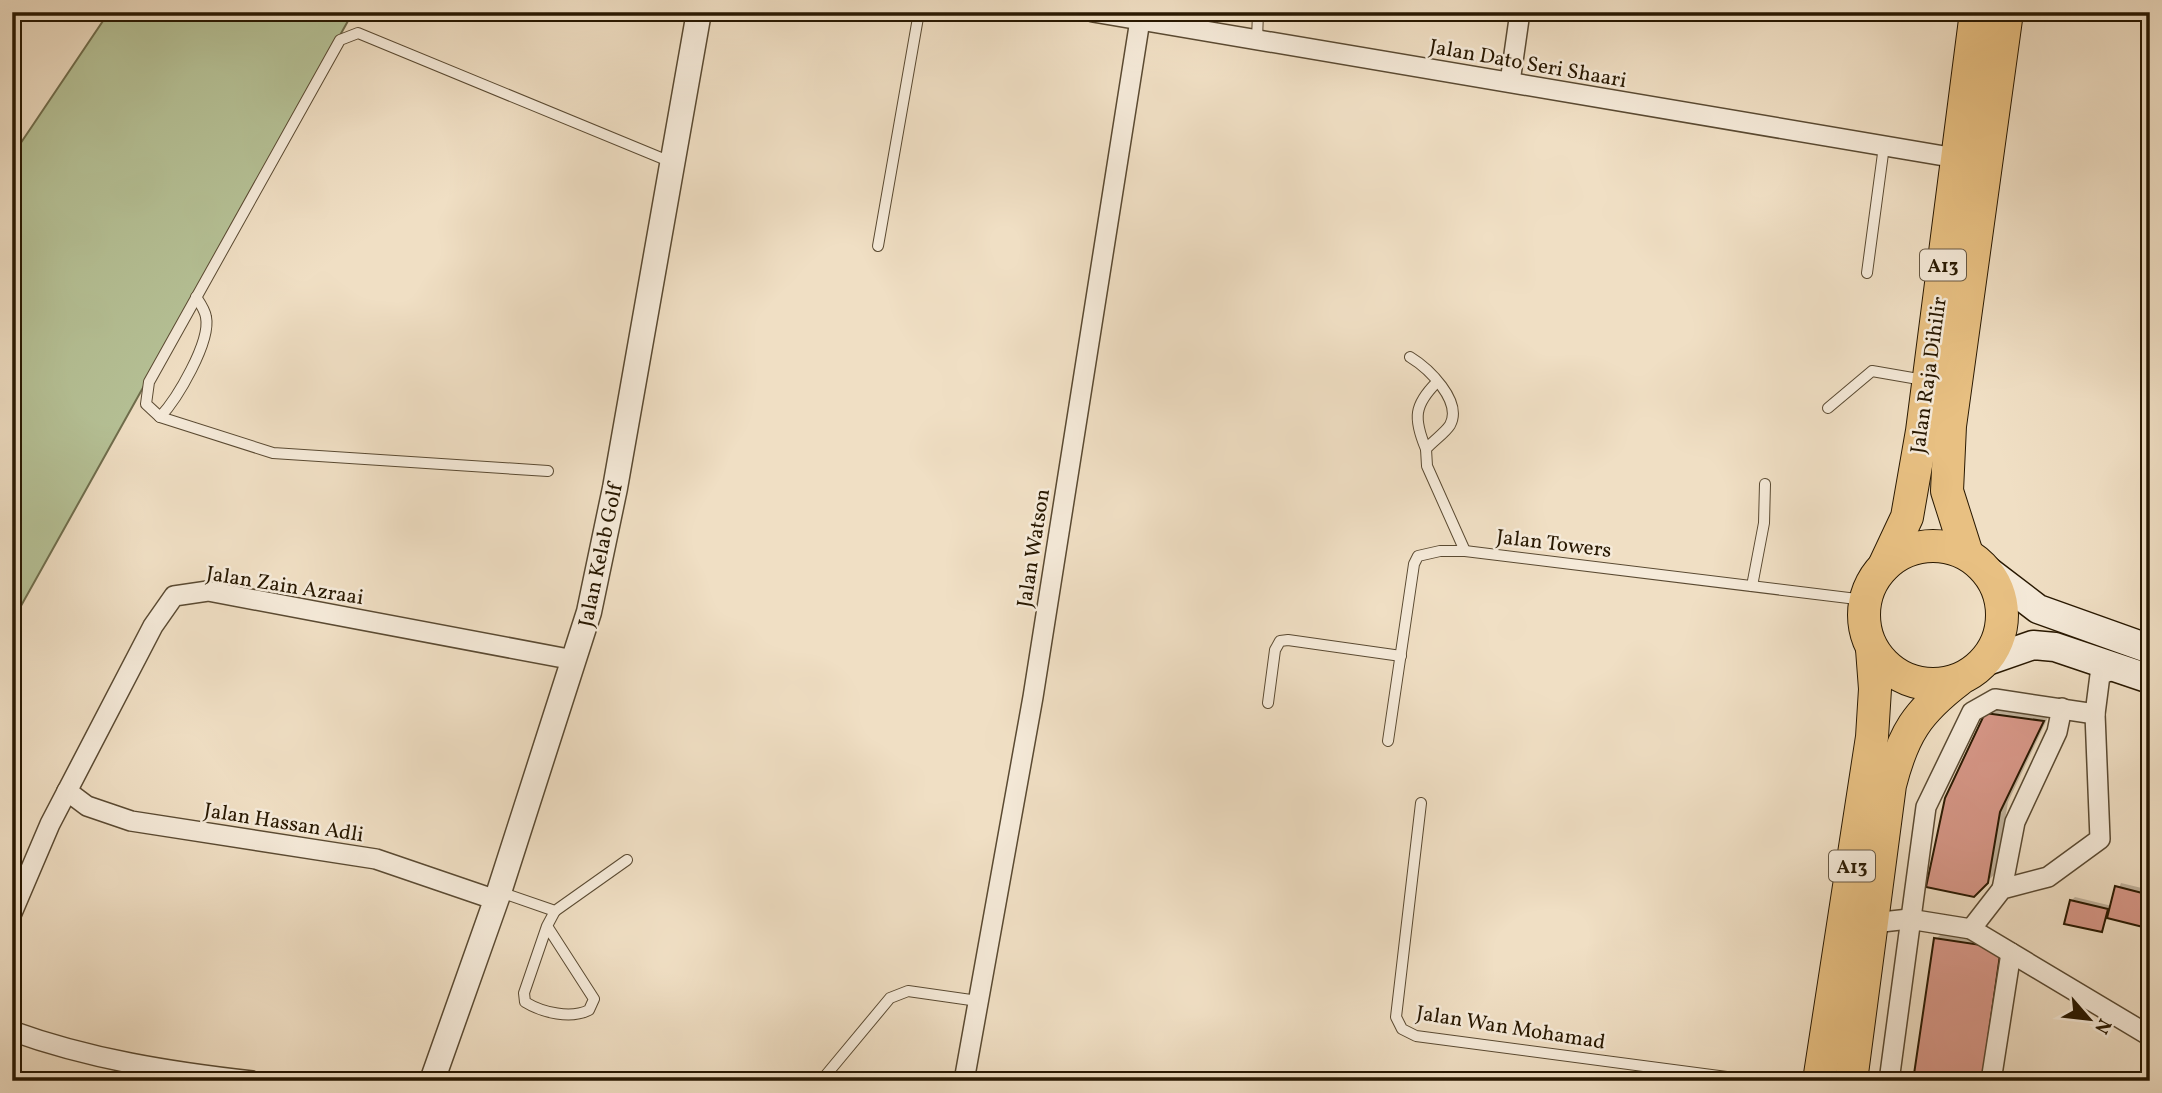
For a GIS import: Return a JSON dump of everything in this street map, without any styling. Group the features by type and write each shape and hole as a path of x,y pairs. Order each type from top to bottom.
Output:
{"main road":[{"name":"Jalan Raja Dihilir","path":"1884,566 1907,517 1928,381 1976,12"},
{"name":"Jalan Raja Dihilir","path":"1977,562 1947,491 1950,426 2007,12"},
{"path":"1884,566 1902,553 1923,546 1946,547 1977,562 2038,609 2150,649"},
{"name":"A13","path":"1851,1081 1890,785 1900,749 1912,723 1935,698 1972,670 1995,645 2001,626 2002,607 1997,587 1977,562"},
{"name":"A13","path":"1819,1081 1872,737 1875,689 1872,649 1865,625 1865,600 1872,582 1884,566"},
{"path":"1872,649 1885,665 1911,680 1941,684 2034,645 2055,647 2150,679"}],"street":[{"name":"Jalan Kelab Golf","path":"432,1081 498,896 589,612 615,488 699,12"},
{"name":"Jalan Dato Seri Shaari","path":"1093,12 1956,158"},
{"path":"1510,82 1520,12"},
{"name":"Jalan Watson","path":"964,1081 1033,697 1140,20"},
{"name":"Jalan Zain Azraai","path":"12,913 67,791 153,626 174,596 208,591 575,660"},
{"path":"2002,889 2048,877 2100,839 2095,714 2090,670 2084,657"},
{"path":"2095,714 2100,675 2117,668"},
{"path":"1889,1081 1926,807 1972,712 1995,699 2095,714"},
{"path":"1971,929 2002,889 2015,822 2057,732 2062,708"},
{"name":"Jalan Hassan Adli","path":"67,791 87,806 131,821 376,859 498,896"},
{"path":"1872,923 1909,919 1971,929 2150,1036"},
{"path":"1991,1081 2011,953"},
{"path":"12,1031 66,1051 252,1081"}],"lane":[{"path":"878,246 919,12"},
{"path":"1257,40 1258,12"},
{"path":"548,471 273,453 160,417 146,404 149,382 340,40 347,35 358,33 673,162"},
{"path":"1867,273 1884,146"},
{"path":"160,417 174,402 206,335 206,316 196,297"},
{"path":"1410,357 1423,365 1437,382 1450,400 1453,416 1449,427 1426,449"},
{"path":"1828,408 1872,371 1928,381"},
{"name":"Jalan Towers","path":"1437,382 1419,404 1417,415 1426,449 1427,466 1465,551 1865,600"},
{"path":"1752,586 1764,523 1765,485"},
{"path":"1388,741 1418,556 1440,551 1465,551"},
{"path":"1268,703 1275,650 1280,641 1401,656"},
{"name":"Jalan Wan Mohamad","path":"1421,803 1396,1017 1402,1029 1416,1036 1757,1081"},
{"path":"547,926 594,999 589,1010 576,1017 534,1008 525,1002 524,993 547,926 555,911 627,860"},
{"path":"498,896 555,911"},
{"path":"821,1081 890,998 908,991 978,1001"}],"green space":[{"path":"109,12 353,12 12,622 12,156"}],"building":[{"path":"1985,713 2044,721 2000,812 1988,883 1974,897 1926,887 1945,798"},
{"path":"2115,886 2150,895 2143,927 2107,918"},
{"path":"2070,900 2108,909 2102,932 2064,924"},
{"path":"1934,938 2001,948 1982,1081 1913,1081"}]}
